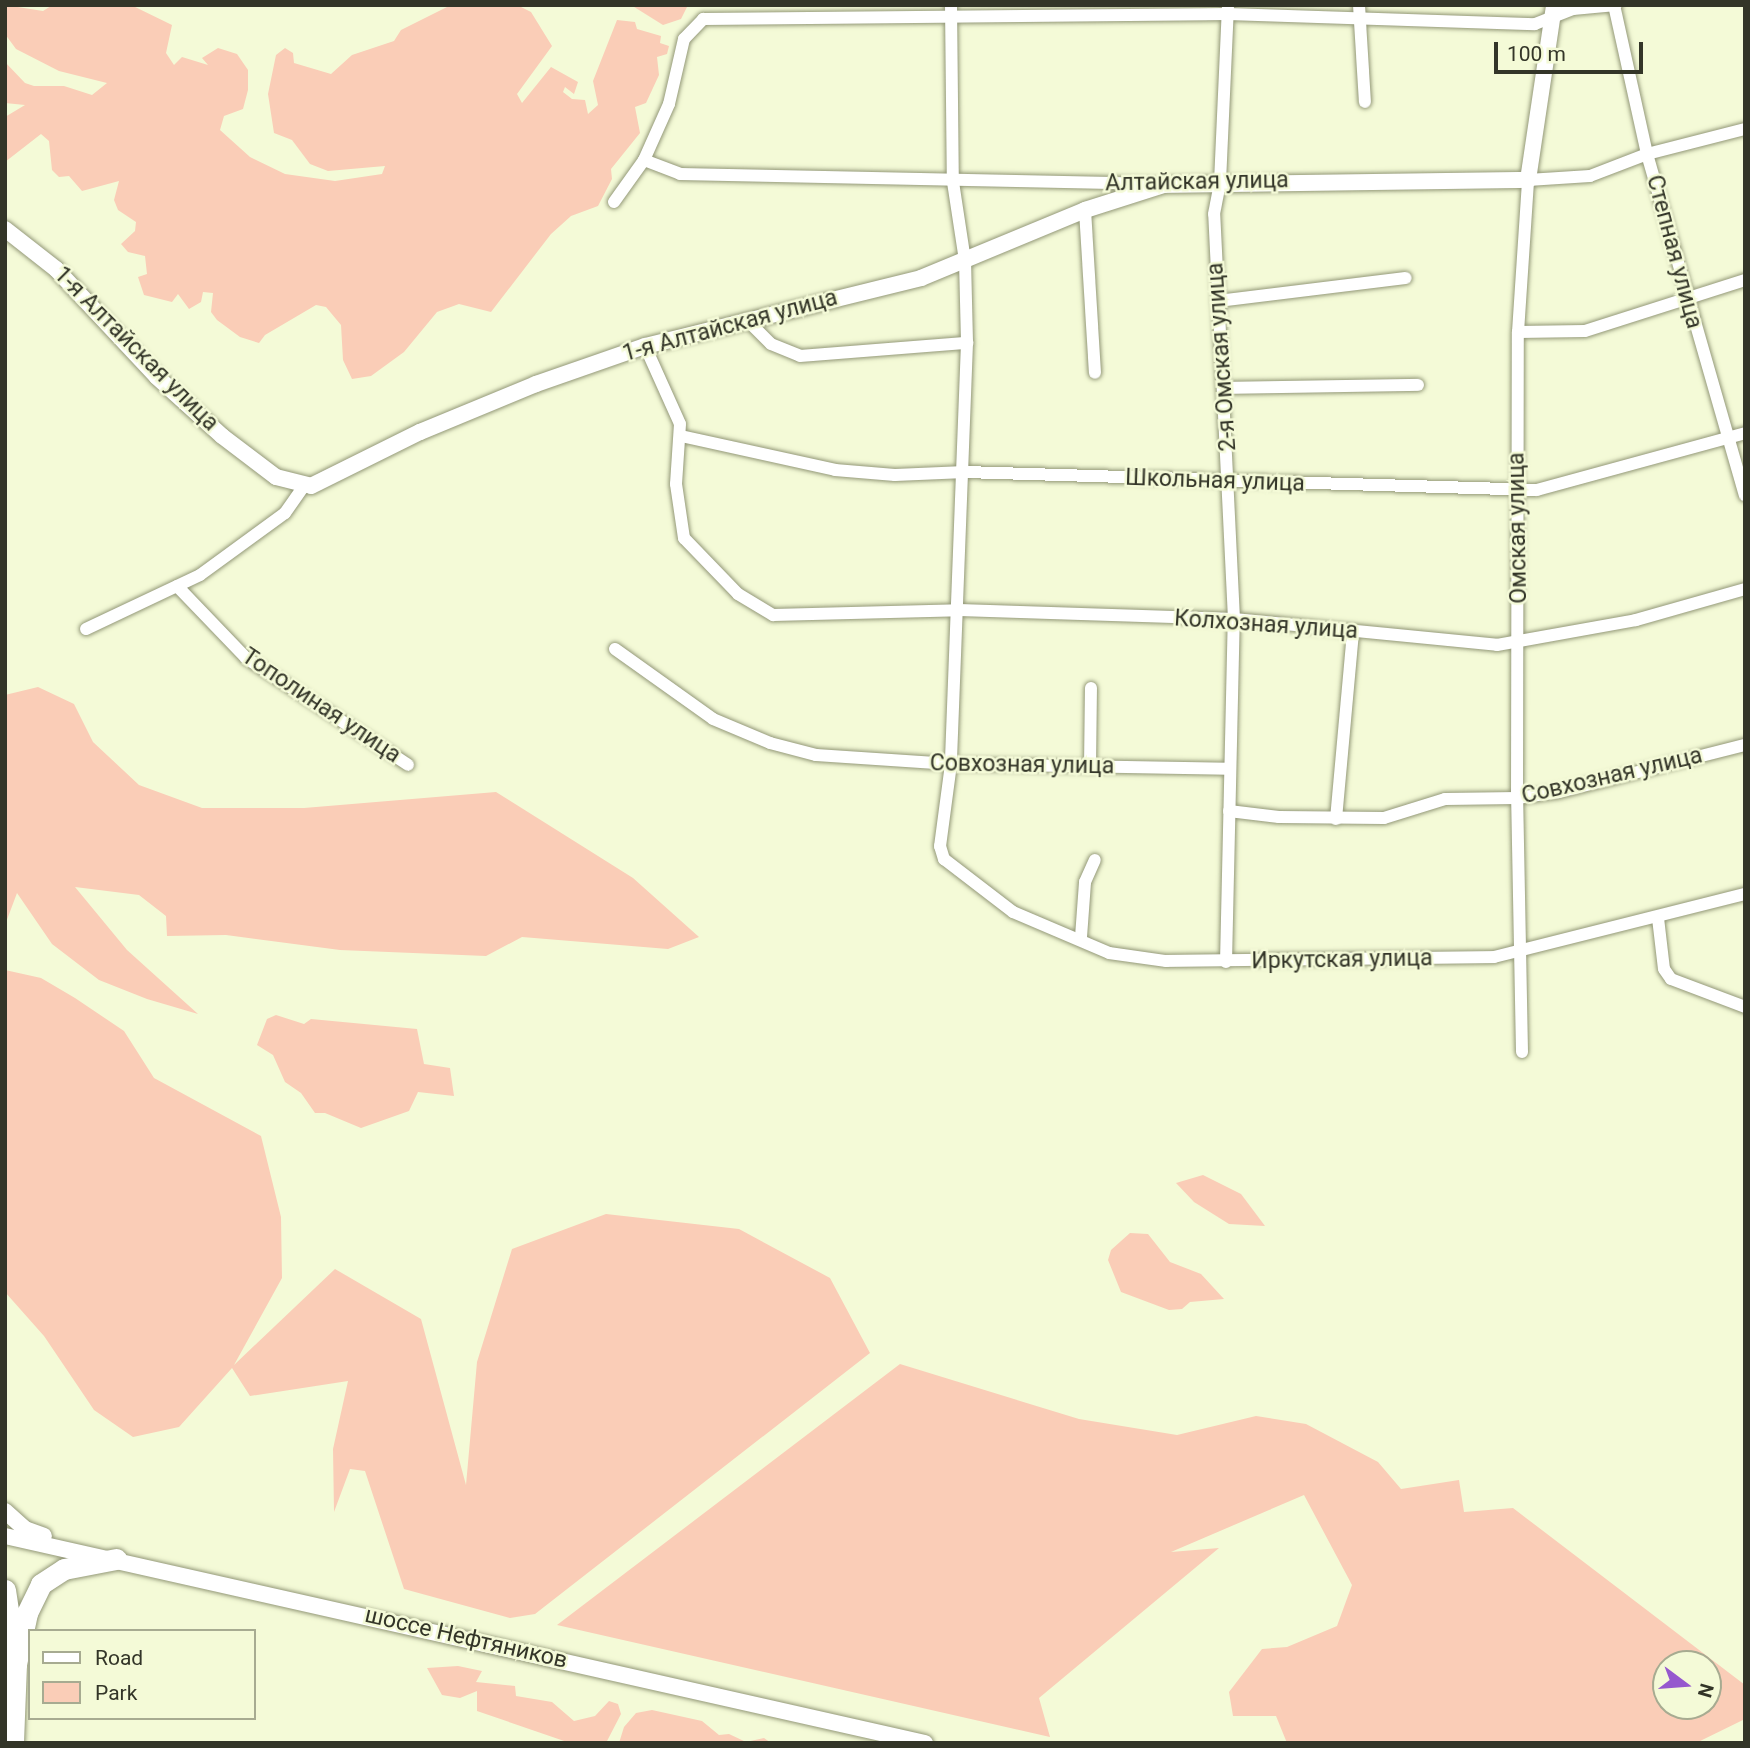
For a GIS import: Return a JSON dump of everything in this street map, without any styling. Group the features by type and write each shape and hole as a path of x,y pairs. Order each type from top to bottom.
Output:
{"highway":[{"path":"13,1743 16,1664 27,1613 41,1584 64,1569 116,1559"},
{"path":"5,1590 16,1664"}],"street":[{"path":"951,5 953,182 965,260 967,343 965,472 951,764"},
{"path":"614,202 644,160 669,104 684,39 703,19 951,19 1228,10 1359,10 1437,11 1535,24 1553,12 1615,5"},
{"name":"Степная улица","path":"1615,5 1647,154 1745,495"},
{"name":"2-я Омская улица","path":"1226,962 1229,811 1227,769 1234,619 1231,482 1217,301 1214,214 1220,182 1228,10"},
{"path":"1359,10 1365,102"},
{"name":"Омская улица","path":"1522,1052 1517,798 1520,644 1518,332 1528,180 1553,12"},
{"name":"Алтайская улица","path":"644,160 680,174 953,182 1164,184 1528,180 1590,176 1647,154 1745,129"},
{"name":"1-я Алтайская улица","path":"5,229 56,269 157,377 222,436 276,477 304,486 329,481 488,401 645,346 746,318 901,284 1085,210 1164,184"},
{"path":"1085,210 1096,373"},
{"path":"1217,301 1405,278"},
{"path":"1518,332 1585,331 1686,296 1745,280"},
{"path":"746,318 771,344 800,356 967,343"},
{"path":"645,346 673,402 681,436"},
{"path":"1225,388 1418,385"},
{"name":"Школьная улица","path":"681,436 835,470 895,475 965,472 1517,490 1559,486 1745,433"},
{"name":"Колхозная улица","path":"681,436 676,484 684,538 738,594 759,610 780,615 959,610 1234,619 1520,644 1636,620 1745,589"},
{"path":"86,629 201,575 285,513 304,486"},
{"name":"Тополиная улица","path":"177,586 246,658 408,765"},
{"path":"1336,819 1353,631"},
{"name":"Совхозная улица","path":"615,649 713,719 770,743 816,755 951,764 1227,769"},
{"path":"1090,766 1091,688"},
{"name":"Совхозная улица","path":"1229,811 1336,819 1384,818 1446,799 1517,798 1559,792 1745,745"},
{"name":"Иркутская улица","path":"951,764 940,846 954,870 1007,909 1081,937 1116,955 1226,962 1482,958 1521,952 1745,894"},
{"path":"1081,937 1085,882 1095,860"},
{"path":"1658,918 1664,969 1671,979 1745,1007"},
{"path":"5,1511 25,1529 92,1554"},
{"name":"шоссе Нефтяников","path":"5,1536 925,1743"}],"green space":[{"path":"5,5 43,11 51,6 131,5 172,25 166,53 174,65 182,57 208,65 202,58 218,48 237,54 248,70 248,90 243,109 224,116 220,130 250,157 285,174 335,181 382,174 385,166 328,171 310,164 292,140 274,133 268,94 276,55 285,48 293,53 294,63 331,74 352,55 394,41 401,30 451,5 517,5 531,12 552,46 517,94 522,103 551,67 578,82 574,94 565,87 563,92 572,99 585,100 588,114 598,105 593,81 617,20 635,22 637,29 661,36 660,43 669,46 667,54 657,57 659,75 646,103 635,107 640,133 611,169 612,179 598,206 571,216 551,234 491,312 459,304 437,312 404,352 371,376 352,379 343,360 341,325 326,307 316,305 265,335 259,343 240,337 217,320 211,312 213,293 203,292 201,302 189,309 178,294 172,302 144,295 138,277 147,274 145,256 128,252 121,244 135,231 136,222 118,210 114,200 119,181 82,191 69,176 59,177 52,170 49,141 41,134 5,162 5,117 25,105 5,103 5,62 25,83 34,86 64,86 92,95 107,83 59,71 16,49 5,34"},
{"path":"631,5 688,5 681,19 663,25"},
{"path":"38,687 74,704 93,742 139,785 202,808 304,808 496,792 633,878 699,937 668,949 522,937 486,956 340,950 226,935 167,936 166,916 139,895 75,887 127,950 198,1014 147,999 99,980 52,944 17,893 5,925 5,695"},
{"path":"5,970 41,978 75,998 124,1031 154,1078 261,1136 281,1217 282,1278 234,1365 335,1269 421,1319 466,1485 477,1362 512,1249 606,1214 739,1229 830,1278 870,1353 535,1614 510,1618 404,1589 365,1471 350,1469 334,1512 333,1449 348,1381 250,1396 232,1368 179,1427 133,1437 94,1410 44,1336 5,1292"},
{"path":"276,1015 304,1024 311,1019 417,1029 424,1064 450,1068 454,1096 418,1092 409,1111 361,1128 325,1113 315,1113 301,1093 285,1082 273,1055 257,1045 267,1019"},
{"path":"1203,1175 1241,1194 1265,1226 1229,1224 1194,1202 1176,1183"},
{"path":"1130,1233 1148,1234 1170,1262 1201,1274 1224,1299 1190,1302 1182,1309 1169,1310 1121,1292 1108,1260 1111,1250"},
{"path":"900,1364 1079,1419 1177,1435 1256,1416 1306,1424 1378,1462 1401,1489 1459,1480 1464,1512 1513,1508 1699,1650 1652,1650 1652,1720 1722,1720 1722,1667 1745,1685 1745,1719 1696,1743 1287,1743 1276,1716 1233,1716 1229,1692 1262,1649 1287,1647 1337,1626 1352,1585 1304,1495 1171,1552 1219,1548 1039,1698 1050,1737 557,1625"},
{"path":"458,1666 482,1671 476,1682 515,1686 516,1696 552,1702 574,1721 595,1716 609,1701 618,1704 621,1714 606,1743 570,1743 477,1711 477,1691 460,1698 442,1695 427,1668"},
{"path":"652,1710 702,1721 719,1735 729,1734 746,1742 764,1738 771,1743 619,1743 624,1727 636,1713"}]}
